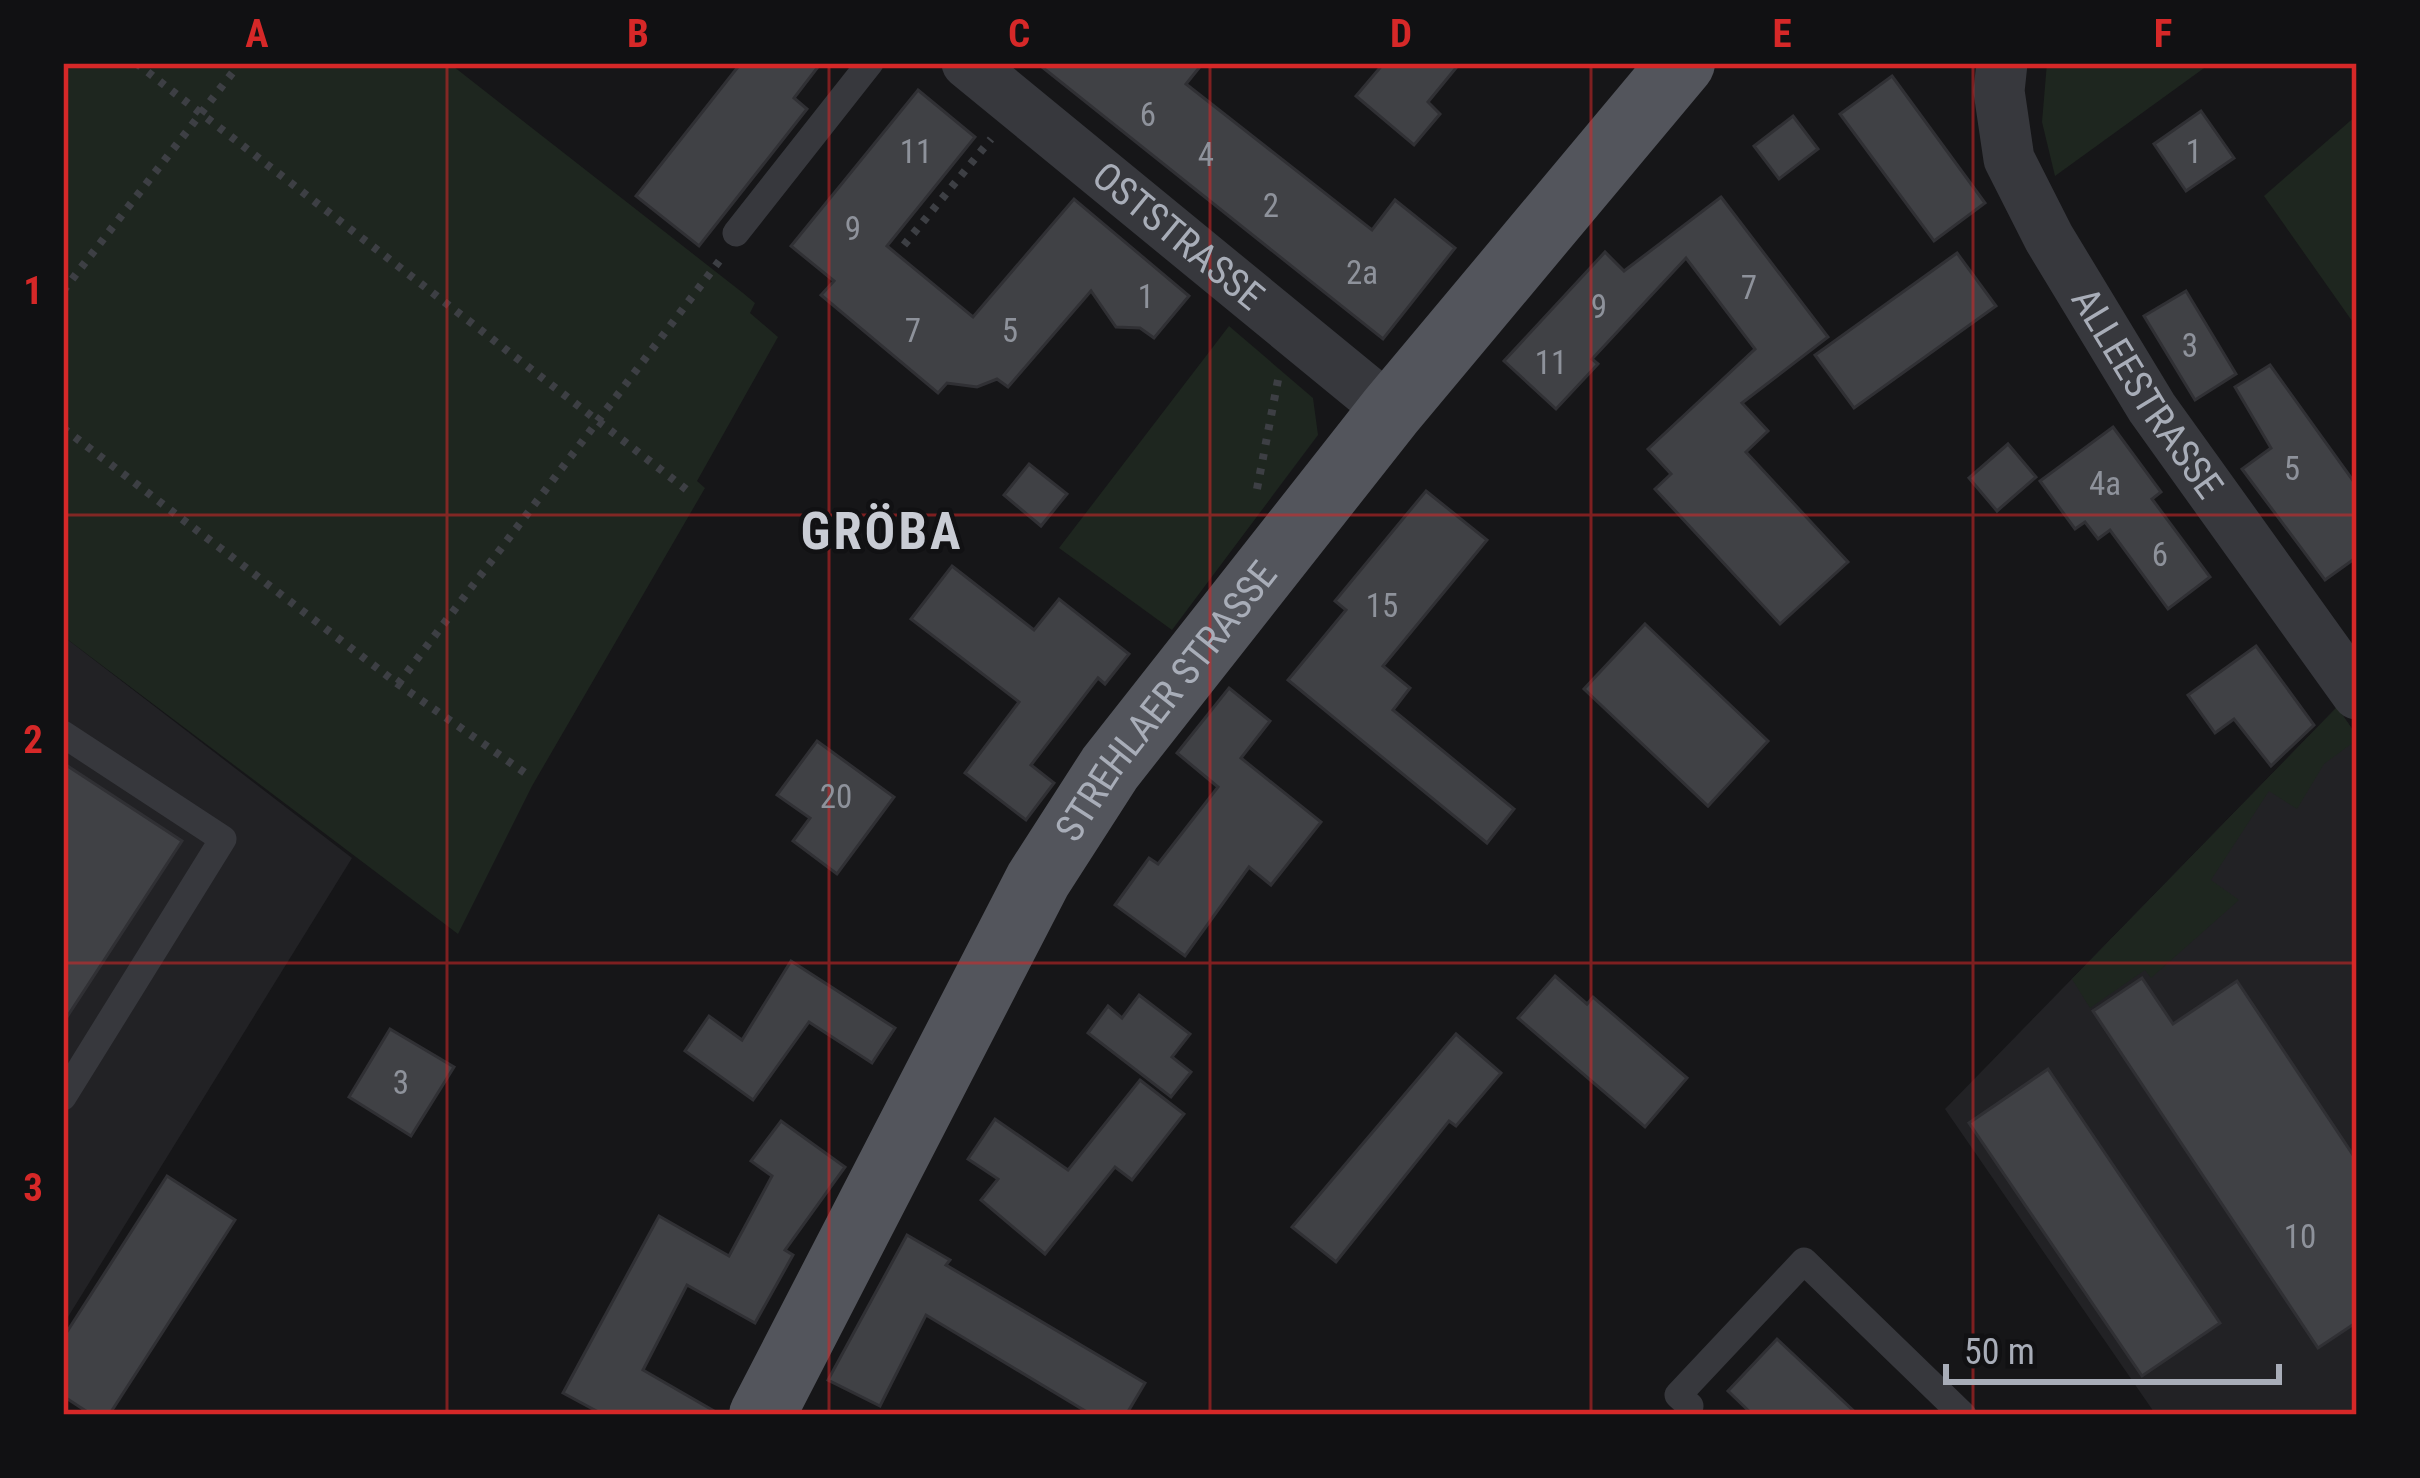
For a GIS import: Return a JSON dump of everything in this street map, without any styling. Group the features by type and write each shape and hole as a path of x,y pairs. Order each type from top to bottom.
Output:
{"main road":[{"name":"STREHLAER STRASSE","path":"762,1415 1038,880 1110,768 1391,411 1682,63"}],"street":[{"name":"OSTSTRASSE","path":"968,63 1391,411"},
{"name":"ALLEESTRASSE","path":"2002,63 1999,91 2009,159 2049,238 2152,408 2357,694"}],"lane":[{"path":"736,233 870,63"},
{"path":"63,734 223,839 63,1096"},
{"path":"1690,1406 1678,1395 1804,1261 1964,1415"}],"path":[{"path":"136,63 687,490"},
{"path":"63,291 240,63"},
{"path":"904,244 1018,106"},
{"path":"398,684 736,233"},
{"path":"1288,327 1254,507 1290,540"},
{"path":"63,428 398,684 528,775"}],"shaded area":[{"path":"63,63 449,63 743,293 755,303 750,313 778,337 697,481 705,488 532,786 458,934 63,636"},
{"path":"2047,63 2211,63 2055,176 2042,122"},
{"path":"2357,115 2357,328 2264,196"},
{"path":"1229,326 1313,398 1318,435 1172,630 1059,548"},
{"path":"63,636 352,858 63,1325"},
{"path":"2337,707 2357,736 2357,1415 2156,1415 1945,1109"},
{"path":"2337,707 2357,736 2357,745 2354,742 2324,764 2297,809 2269,791 2211,880 2239,900 2151,978 2145,970 2090,1008 2072,979"}],"building":[{"path":"741,63 821,63 794,98 807,109 699,246 636,196"},
{"path":"1037,63 1203,63 1186,84 1372,230 1395,200 1455,248 1383,339"},
{"path":"1384,63 1460,63 1428,102 1440,114 1414,145 1356,96"},
{"path":"1892,76 1985,203 1934,241 1840,114"},
{"path":"918,90 975,137 887,246 973,317 1074,199 1189,296 1154,338 1140,328 1116,327 1091,291 1008,387 997,379 977,387 947,383 938,393 821,295 834,281 791,246"},
{"path":"2201,111 2234,158 2186,191 2154,144"},
{"path":"1793,116 1818,149 1779,179 1754,146"},
{"path":"1721,197 1828,337 1742,403 1768,431 1746,452 1848,562 1780,624 1655,489 1671,474 1648,449 1755,349 1686,258 1592,359 1598,364 1556,409 1504,361 1605,252 1624,271"},
{"path":"1957,253 1996,306 1854,408 1815,355"},
{"path":"2186,291 2236,374 2195,400 2144,316"},
{"path":"2270,365 2357,486 2357,557 2325,580 2242,469 2271,448 2235,387"},
{"path":"2113,427 2161,492 2152,499 2210,577 2168,609 2110,530 2098,539 2085,522 2075,529 2040,481"},
{"path":"2008,444 2036,477 1997,511 1969,478"},
{"path":"1029,464 1067,494 1041,526 1004,495"},
{"path":"1426,491 1487,540 1383,666 1410,688 1393,710 1514,809 1487,843 1288,680 1346,610 1335,601"},
{"path":"952,566 1034,630 1059,599 1129,654 1105,684 1098,678 1031,765 1054,783 1026,820 965,773 1019,702 911,619"},
{"path":"1645,624 1768,741 1708,806 1584,689"},
{"path":"2256,646 2314,725 2271,766 2234,719 2215,733 2188,695"},
{"path":"1229,688 1270,721 1241,758 1321,822 1271,885 1249,867 1185,956 1115,905 1149,858 1158,864 1218,787 1177,753"},
{"path":"817,741 894,797 837,874 793,841 810,818 777,795"},
{"path":"63,763 182,841 63,1023"},
{"path":"791,961 895,1028 872,1063 809,1022 753,1100 685,1051 709,1016 742,1040"},
{"path":"1555,976 1587,1004 1593,997 1687,1078 1645,1127 1518,1018"},
{"path":"2142,978 2173,1024 2237,981 2357,1161 2357,1322 2318,1348 2093,1011"},
{"path":"1139,995 1190,1034 1172,1057 1191,1072 1171,1097 1088,1033 1108,1006 1122,1018"},
{"path":"390,1029 454,1067 411,1136 349,1097"},
{"path":"1456,1034 1501,1073 1456,1126 1449,1121 1336,1262 1292,1227"},
{"path":"2048,1069 2220,1323 2142,1376 1969,1123"},
{"path":"1140,1080 1184,1114 1132,1180 1115,1167 1045,1254 981,1200 998,1179 968,1159 995,1119 1068,1170"},
{"path":"781,1121 845,1167 785,1250 793,1255 755,1323 687,1285 643,1370 721,1415 604,1415 563,1393 659,1216 729,1256 772,1176 751,1161"},
{"path":"167,1176 235,1220 109,1415 92,1415 63,1396 63,1338"},
{"path":"907,1235 950,1260 946,1265 1145,1383 1126,1415 1092,1415 926,1315 880,1406 828,1380"},
{"path":"1777,1339 1858,1415 1753,1415 1728,1391"}],"district":[{"name":"GRÖBA","path":"882,531"}]}
